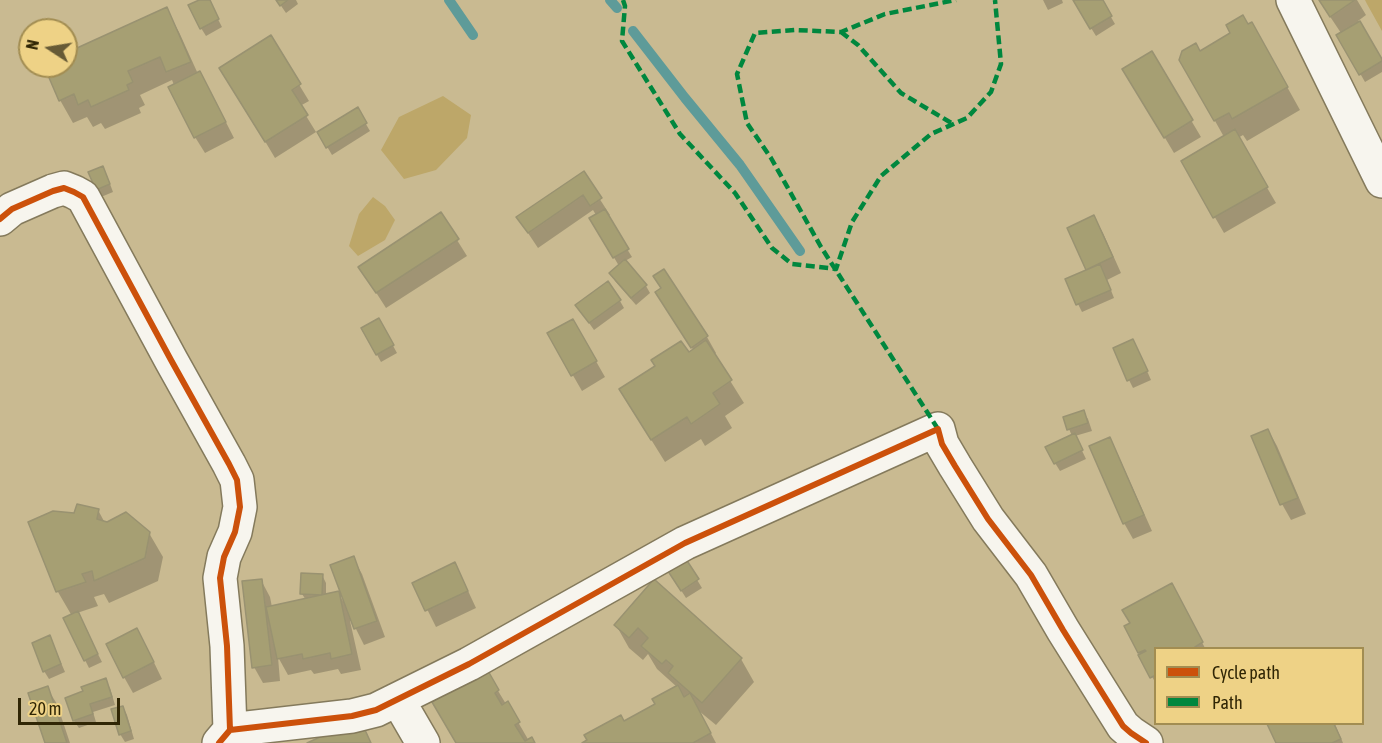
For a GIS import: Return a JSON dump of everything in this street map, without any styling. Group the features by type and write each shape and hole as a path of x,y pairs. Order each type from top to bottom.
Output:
{"street":[{"path":"1293,0 1382,182"},
{"path":"0,219 12,209 53,190 64,188 83,197 237,480 240,507 235,532 224,557 220,578 227,646 225,737 376,710 469,664 685,543 938,429 942,444 988,519 1031,574 1063,630 1124,726 1146,743"},
{"path":"398,700 423,743"}],"shaded area":[{"path":"1365,0 1382,0 1382,31 1367,4"},
{"path":"443,96 471,115 467,138 436,170 404,179 381,150 399,117"},
{"path":"373,197 385,206 395,220 385,240 358,256 349,246 359,214"}],"building":[{"path":"199,0 210,0 219,19 200,29 188,5"},
{"path":"276,0 288,0 280,6"},
{"path":"1073,0 1103,0 1112,16 1090,29"},
{"path":"1319,0 1355,0 1330,17"},
{"path":"167,7 191,62 166,72 160,57 128,71 133,82 127,85 129,90 91,107 88,100 78,105 74,94 59,101 49,78 78,78 78,48"},
{"path":"1243,15 1248,24 1252,22 1288,87 1232,119 1229,113 1214,121 1179,60 1182,51 1196,43 1200,51 1230,33 1226,25"},
{"path":"1360,21 1382,61 1359,75 1336,35"},
{"path":"271,35 301,84 292,90 308,115 265,142 219,68"},
{"path":"1152,51 1193,120 1164,138 1122,69"},
{"path":"200,71 226,122 194,138 168,87"},
{"path":"358,107 367,123 326,148 317,132"},
{"path":"1235,129 1268,187 1213,218 1181,161"},
{"path":"103,166 110,184 96,190 88,172"},
{"path":"584,171 602,198 590,206 583,195 528,233 516,217"},
{"path":"605,209 629,249 613,258 589,218"},
{"path":"441,212 459,239 376,293 358,267"},
{"path":"1094,215 1113,257 1086,270 1067,228"},
{"path":"625,259 647,285 631,298 609,273"},
{"path":"1100,264 1111,290 1076,305 1065,279"},
{"path":"664,269 708,336 691,348 655,292 661,288 653,276"},
{"path":"608,281 621,300 589,323 575,305"},
{"path":"379,318 394,345 376,355 361,328"},
{"path":"573,319 597,361 571,376 547,333"},
{"path":"1133,339 1148,371 1127,381 1113,348"},
{"path":"706,340 732,380 713,393 720,404 691,424 687,417 651,440 619,389 655,366 651,360 681,341 689,352"},
{"path":"1084,410 1088,423 1067,430 1063,417"},
{"path":"1268,429 1298,498 1280,505 1251,436"},
{"path":"1075,433 1083,450 1054,464 1045,447"},
{"path":"1110,437 1144,515 1123,524 1089,446"},
{"path":"77,504 99,509 97,519 107,522 126,512 150,532 145,558 94,581 92,571 82,574 86,582 56,592 28,522 53,511 74,513"},
{"path":"682,553 699,579 681,591 664,565"},
{"path":"354,556 377,621 354,629 330,565"},
{"path":"455,562 468,591 425,611 412,583"},
{"path":"301,573 323,574 322,595 300,594"},
{"path":"262,579 272,665 252,668 242,581"},
{"path":"654,579 742,658 702,703 668,673 673,666 666,660 662,664 641,646 648,638 638,628 629,638 614,625"},
{"path":"1172,583 1203,642 1195,647 1154,647 1154,676 1150,678 1138,655 1146,651 1138,653 1124,626 1130,623 1122,610"},
{"path":"339,591 352,654 331,659 330,653 303,659 302,654 277,659 266,607"},
{"path":"78,611 98,654 84,661 63,618"},
{"path":"137,628 154,662 123,678 106,644"},
{"path":"50,635 61,664 43,672 32,643"},
{"path":"487,669 499,690 495,693 502,705 508,701 520,722 515,725 525,741 532,737 535,743 456,743 432,702"},
{"path":"106,678 112,697 90,704 93,714 73,721 65,698 83,691 81,687"},
{"path":"678,685 684,697 690,693 711,733 693,743 582,743 587,740 584,735 621,715 624,721 655,704 652,699"},
{"path":"48,686 67,743 45,743 28,693"},
{"path":"123,706 131,731 119,735 111,709"},
{"path":"360,719 371,743 307,743"},
{"path":"1267,725 1334,725 1341,739 1332,743 1276,743"}],"waterway":[{"path":"449,0 473,35"},
{"path":"610,0 617,8"},
{"path":"633,31 740,165 800,251"}],"marked path":[{"path":"623,0 625,6 622,41 680,134 735,193 772,248 792,264 836,269 852,222 881,176 931,134 967,118 991,92 1001,64 995,0"},
{"path":"938,429 821,247 771,158 747,123 737,74 755,33 795,30 841,32 885,14 956,0"},
{"path":"841,32 858,45 901,93 953,124"}],"cycle path":[{"path":"0,219 12,209 64,188 83,197 237,480 240,507 235,532 224,557 220,578 227,646 230,730"},
{"path":"219,743 230,730 352,716 376,710 469,664 685,543 938,429 942,444 988,519 1031,575 1123,726 1146,743"}]}
